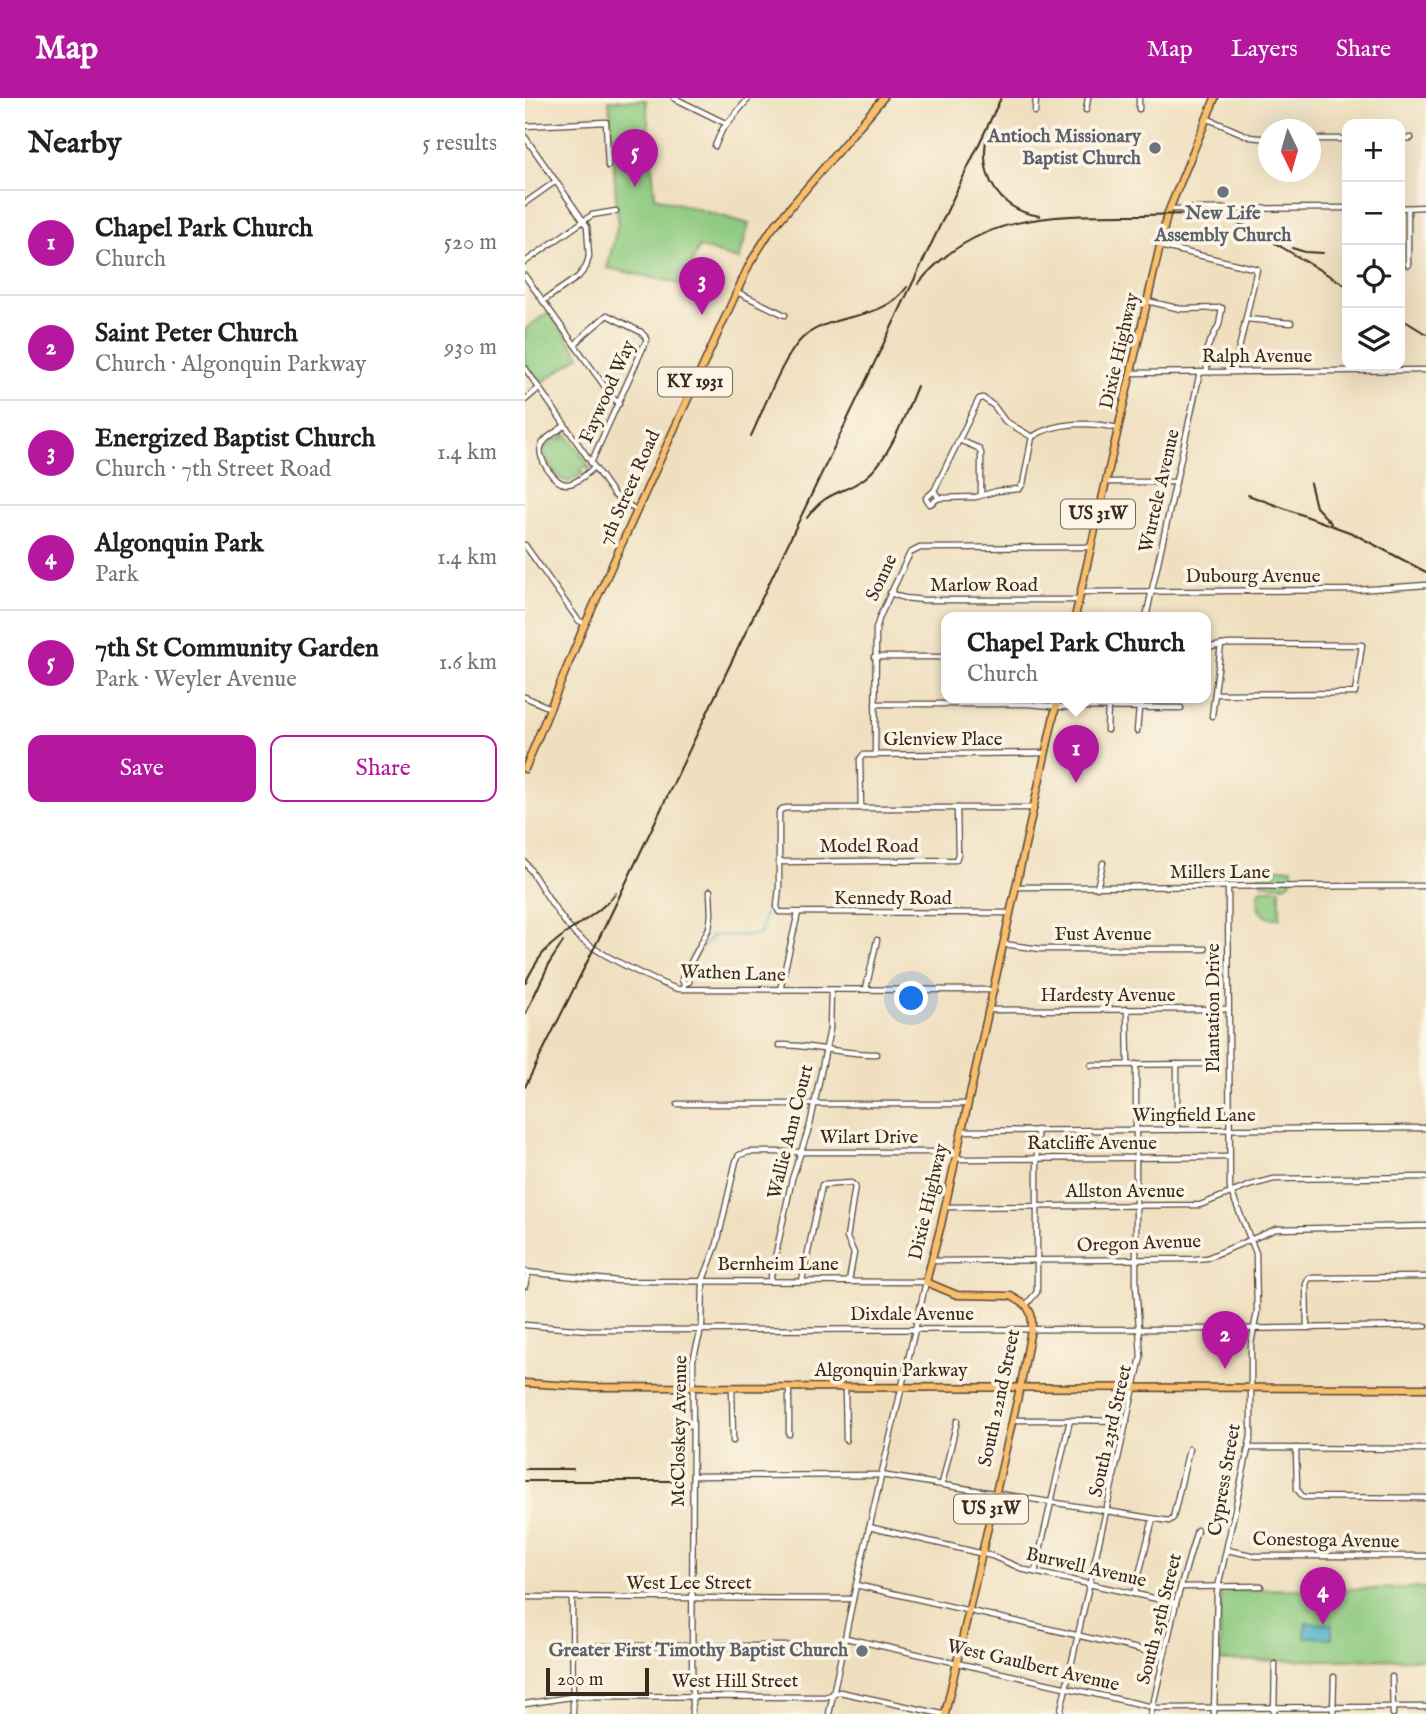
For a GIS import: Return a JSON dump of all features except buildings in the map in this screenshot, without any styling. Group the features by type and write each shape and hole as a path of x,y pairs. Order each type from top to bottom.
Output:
{"main road":[{"name":"7th Street Road","path":"525,769 636,510 759,246 883,98"},
{"name":"Dixie Highway","path":"1076,612 1169,209 1215,98"},
{"name":"Dixie Highway","path":"926,1282 1056,705"},
{"name":"Bernheim Lane","path":"926,1282 952,1294 1011,1296 1026,1305"},
{"name":"South 22nd Street","path":"944,1714 1020,1387 1032,1319 1026,1305"},
{"name":"Algonquin Parkway","path":"525,1383 569,1387 1426,1388"}],"street":[{"path":"674,98 727,124"},
{"path":"715,146 727,124 749,98"},
{"path":"1035,112 1036,98"},
{"path":"1086,110 1088,98"},
{"path":"1139,98 1139,109"},
{"path":"1206,118 1258,137"},
{"path":"525,126 606,122 608,166"},
{"path":"525,137 527,144 584,220 587,235 587,264 578,276 543,301"},
{"path":"1405,139 1411,138"},
{"path":"1321,139 1342,139"},
{"path":"525,203 556,181"},
{"path":"1408,265 1408,208 1426,207"},
{"path":"1169,209 1342,208"},
{"path":"525,262 598,212 616,211"},
{"path":"1160,246 1254,266 1257,270 1234,371"},
{"path":"525,276 619,404"},
{"path":"736,291 785,315"},
{"name":"Wurtele Avenue","path":"1147,300 1181,309 1222,308 1219,325 1206,350 1204,371 1147,612"},
{"name":"Faywood Way","path":"575,345 607,315 646,336 646,344 593,465"},
{"path":"1247,319 1291,323"},
{"path":"525,368 614,495 636,510"},
{"name":"Ralph Avenue","path":"1130,373 1426,370"},
{"path":"525,400 539,388"},
{"path":"1032,437 1005,421 992,404 982,398 976,402 935,491 926,498 930,504 939,498 981,495 1022,487 1032,437 1044,430 1070,425 1118,428"},
{"path":"565,425 542,444 542,459 558,481 566,485 573,483 593,465"},
{"path":"958,440 978,448 981,453 981,495"},
{"path":"1105,482 1176,482"},
{"path":"935,491 939,498"},
{"path":"525,545 578,620 586,624"},
{"name":"Sonne","path":"875,754 874,657 877,623 909,553 917,548 1091,547"},
{"name":"Dubourg Avenue","path":"1079,596 1151,591 1357,590 1426,586"},
{"name":"Marlow Road","path":"890,593 924,600 1079,596"},
{"path":"1211,647 1361,644 1355,692 1215,694"},
{"path":"1212,716 1221,645"},
{"path":"874,657 941,657"},
{"path":"525,697 552,708"},
{"path":"1137,731 1139,703"},
{"path":"875,704 1181,708"},
{"path":"1107,730 1108,706"},
{"name":"Glenview Place","path":"861,808 862,756 1045,753"},
{"name":"Model Road","path":"779,862 958,859 957,808"},
{"path":"779,862 779,812 782,809 1032,808"},
{"name":"Wathen Lane","path":"525,862 568,926 587,945 657,981 684,987 780,990 993,990"},
{"name":"Kennedy Road","path":"779,862 777,909 783,912 1009,913"},
{"path":"1097,888 1103,863"},
{"name":"Millers Lane","path":"1015,887 1426,886"},
{"name":"Plantation Drive","path":"1228,887 1229,1129"},
{"path":"684,987 689,982 692,968 690,964 709,928 710,891"},
{"path":"780,990 798,913"},
{"path":"866,989 877,940"},
{"name":"Fust Avenue","path":"1002,944 1041,950 1205,949"},
{"name":"Wallie Ann Court","path":"770,1281 792,1179 810,1125 826,1049 831,1018 831,990"},
{"path":"1127,1009 1128,1064"},
{"name":"Hardesty Avenue","path":"988,1010 1228,1009"},
{"path":"779,1045 808,1046 852,1054 877,1054"},
{"name":"South 23rd Street","path":"1061,1714 1141,1357 1136,1260 1136,1064"},
{"path":"1177,1064 1177,1130"},
{"path":"1091,1065 1205,1064"},
{"path":"677,1104 968,1104"},
{"name":"Wingfield Lane","path":"961,1131 1426,1128"},
{"name":"Cypress Street","path":"1214,1714 1218,1588 1249,1448 1251,1344 1258,1312 1257,1261 1230,1193 1229,1129"},
{"name":"South 22nd Street","path":"1026,1305 1037,1294 1037,1130"},
{"name":"Wilart Drive","path":"739,1155 749,1152 924,1152 949,1153 956,1156"},
{"name":"McCloskey Avenue","path":"692,1714 692,1360 701,1330 703,1280 717,1244 739,1155"},
{"name":"Ratcliffe Avenue","path":"956,1156 971,1159 1229,1157"},
{"name":"Allston Avenue","path":"945,1207 1200,1205 1274,1179 1426,1177"},
{"path":"802,1281 822,1185 851,1183 855,1186 847,1242 854,1253 849,1281"},
{"name":"Oregon Avenue","path":"932,1261 1202,1259 1269,1230 1426,1226"},
{"path":"525,1286 526,1272"},
{"name":"Bernheim Lane","path":"526,1272 604,1280 926,1282"},
{"path":"1307,1327 1306,1284 1309,1278 1426,1277"},
{"name":"Dixie Highway","path":"829,1714 900,1387 926,1282"},
{"name":"Dixdale Avenue","path":"525,1325 569,1330 1426,1326"},
{"path":"732,1387 733,1441"},
{"path":"789,1387 789,1434"},
{"path":"845,1387 846,1440"},
{"path":"1011,1420 1127,1421"},
{"path":"1035,1572 1070,1420"},
{"path":"943,1484 957,1421"},
{"path":"1249,1448 1426,1449"},
{"path":"1296,1448 1297,1489 1304,1497 1426,1497"},
{"path":"693,1476 881,1475 1171,1521 1189,1449"},
{"path":"1134,1594 1153,1519"},
{"name":"Burwell Avenue","path":"869,1527 981,1553 1035,1572 1176,1603"},
{"name":"South 25th Street","path":"1151,1714 1176,1603 1197,1530"},
{"name":"Conestoga Avenue","path":"1227,1550 1261,1556 1426,1556"},
{"path":"856,1586 1164,1655"},
{"path":"1181,1587 1261,1586"},
{"name":"West Lee Street","path":"525,1598 853,1599"},
{"path":"572,1598 573,1714"},
{"name":"West Gaulbert Avenue","path":"846,1638 1152,1707 1426,1707"},
{"path":"573,1646 844,1646"},
{"path":"1274,1714 1275,1664"},
{"path":"1333,1714 1334,1677"},
{"path":"1392,1677 1393,1714"},
{"name":"West Hill Street","path":"525,1704 573,1696 825,1697 834,1693 851,1693 944,1714"}],"green space":[{"path":"609,100 646,100 655,197 749,224 739,260 699,247 683,284 607,268 618,224"},
{"path":"549,312 580,356 540,384 525,361 525,329"},
{"path":"565,432 590,467 589,470 586,466 580,470 583,474 568,482 552,469 543,450 556,437 559,440 565,437"},
{"path":"1259,865 1265,868 1292,868 1291,881 1285,885 1263,884 1260,880"},
{"path":"1262,889 1280,889 1280,918 1269,918 1259,910 1258,893"},
{"path":"1426,1588 1426,1659 1220,1661 1221,1590"}],"water":[{"path":"1306,1623 1332,1624 1332,1638 1305,1637"}],"waterway":[{"path":"702,948 712,936 760,935 770,892"}],"railway":[{"path":"525,1087 610,916 1001,98"},
{"path":"986,141 986,168 996,190 1014,207 1040,216"},
{"path":"918,284 941,260 966,242 992,230 1021,222 1080,216 1188,214 1221,218 1246,226 1342,283"},
{"path":"1292,248 1323,253"},
{"path":"751,436 782,367 806,335 832,322 885,306 907,287"},
{"path":"1405,321 1426,334"},
{"path":"807,518 821,502 857,483 874,470 896,435 917,386"},
{"path":"1310,483 1316,507 1331,523"},
{"path":"1248,495 1352,533 1426,572"},
{"path":"525,983 546,950 600,909 616,893"},
{"path":"525,1015 550,962 563,942"},
{"path":"525,1469 573,1469"},
{"path":"525,1481 679,1481"}],"place":[{"name":"Antioch Missionary Baptist Church","path":"1155,148"},
{"name":"7th St Community Garden","path":"635,187"},
{"name":"New Life Assembly Church","path":"1223,192"},
{"name":"Energized Baptist Church","path":"702,315"},
{"name":"Chapel Park Church","path":"1076,783"},
{"name":"Saint Peter Church","path":"1225,1369"},
{"name":"Algonquin Park","path":"1323,1625"},
{"name":"Greater First Timothy Baptist Church","path":"862,1651"}]}
